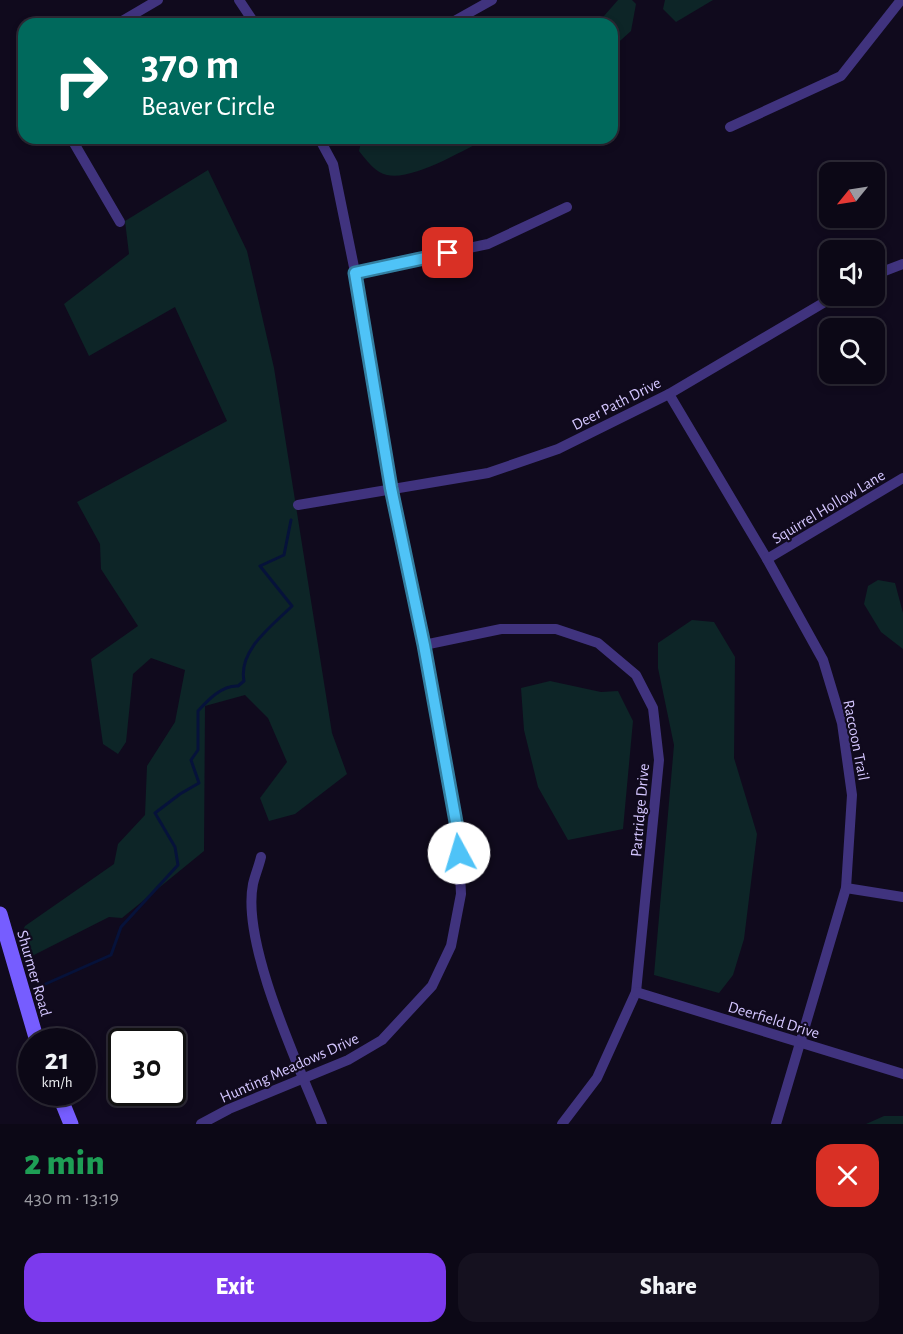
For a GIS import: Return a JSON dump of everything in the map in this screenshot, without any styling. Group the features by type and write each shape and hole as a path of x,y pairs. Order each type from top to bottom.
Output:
{"street":[{"path":"127,18 158,0"},
{"path":"240,0 251,18"},
{"path":"460,18 492,0"},
{"path":"730,127 840,76 901,0"},
{"path":"74,144 120,222"},
{"name":"Hunting Meadows Drive","path":"201,1124 230,1108 305,1080 348,1060 382,1040 432,986 451,946 462,894 458,833 424,645 391,488 355,273 333,164 322,144"},
{"path":"355,273 488,244 567,207"},
{"path":"885,270 903,264"},
{"name":"Deer Path Drive","path":"298,505 488,472 558,449 669,394 819,305"},
{"name":"Raccoon Trail","path":"669,394 767,559 823,660 842,723 852,795 846,888 776,1124"},
{"name":"Squirrel Hollow Lane","path":"767,559 903,478"},
{"name":"Partridge Drive","path":"424,645 501,629 555,629 598,643 636,675 653,708 660,760 636,992 597,1078 562,1124"},
{"path":"261,857 253,885 254,927 265,976 322,1124"},
{"path":"846,888 903,897"},
{"name":"Shurmer Road","path":"0,914 33,1028"},
{"name":"Deerfield Drive","path":"636,992 903,1074"},
{"path":"64,1106 71,1124"}],"green space":[{"path":"618,0 632,0 636,4 631,31 618,43 618,18 602,18"},
{"path":"665,0 713,0 676,22 663,9"},
{"path":"361,144 476,144 439,163 398,176 383,174 375,169 359,151"},
{"path":"208,170 247,251 274,368 332,733 347,774 295,814 269,821 260,798 287,762 268,718 245,695 205,706 204,851 122,918 109,917 32,956 20,937 25,926 114,864 118,844 145,815 147,766 175,722 185,670 151,658 133,674 126,742 118,754 103,744 91,659 138,626 101,569 100,544 77,502 227,421 175,307 89,356 64,304 129,254 125,221"},
{"path":"878,580 895,583 903,613 903,649 881,632 864,604 868,586"},
{"path":"692,620 714,622 735,657 734,758 757,834 744,939 733,975 719,993 654,975 674,745 658,668 658,643"},
{"path":"550,681 601,692 618,691 633,721 623,829 568,840 538,787 524,730 521,688"},
{"path":"884,1116 903,1116 903,1124 866,1124"}],"waterway":[{"path":"41,986 111,955 121,927 178,865 175,847 155,813 199,783 191,760 198,750 198,711 221,691 238,686 244,681 246,659 251,649 266,630 292,606 260,566 284,555 291,520"}],"route":[{"path":"448,253 355,273 391,488 424,645 458,833 459,853"}]}
